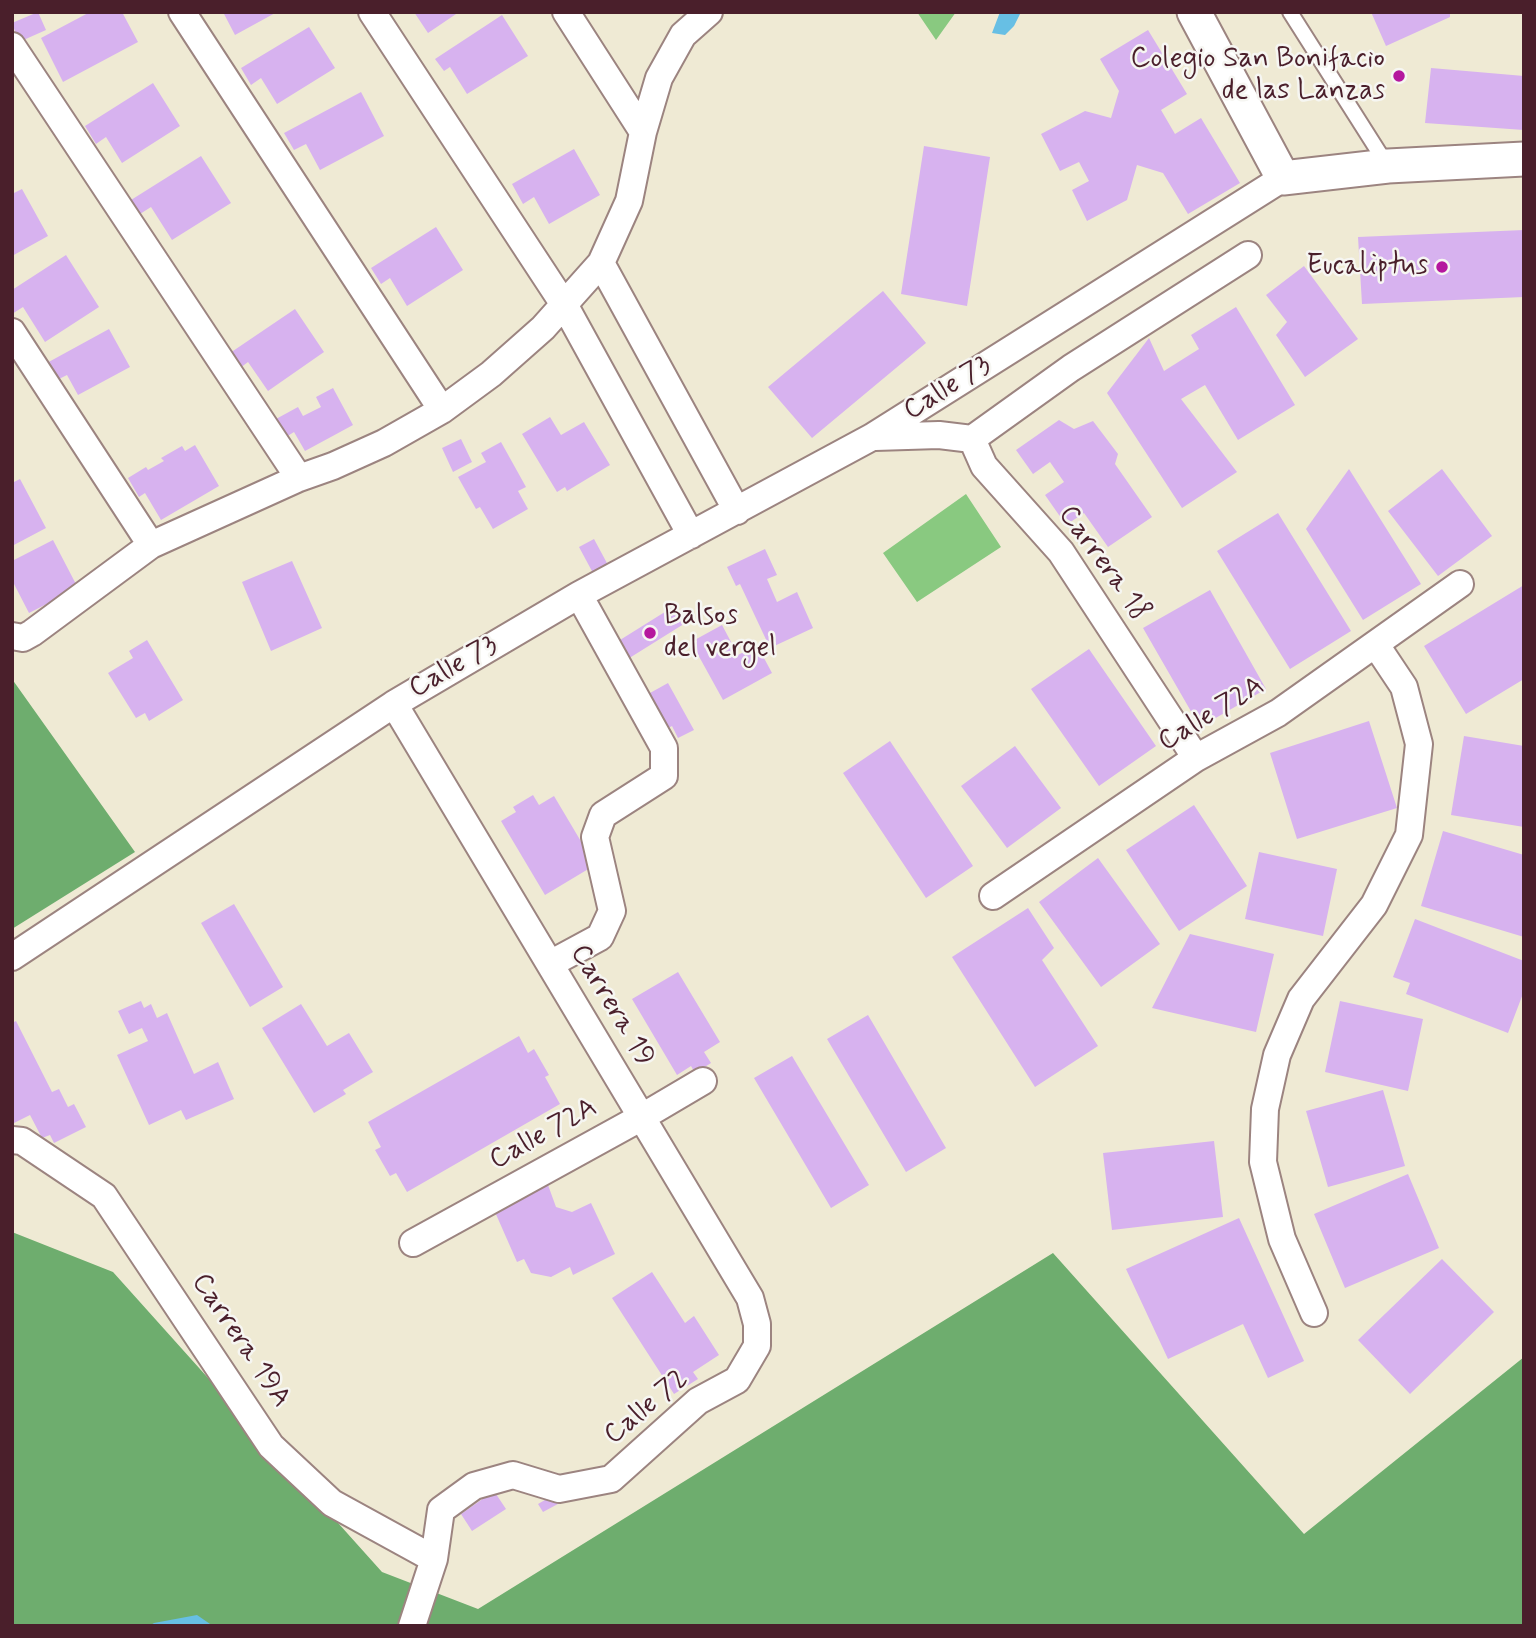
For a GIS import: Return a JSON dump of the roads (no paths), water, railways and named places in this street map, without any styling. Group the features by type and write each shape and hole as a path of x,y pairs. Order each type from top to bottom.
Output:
{"street":[{"path":"182,12 442,410"},
{"path":"372,12 565,306 691,535"},
{"path":"566,12 643,132"},
{"path":"12,636 23,638 32,634 151,545 384,443 442,410 491,374 565,306 601,263 629,201 643,132 659,78 683,35 709,12"},
{"path":"1194,12 1283,178"},
{"path":"12,46 299,478"},
{"name":"Calle 73","path":"12,957 394,704 579,595 872,437 1283,178 1388,166 1524,159"},
{"path":"872,437 939,435 972,439 1071,368 1248,255"},
{"path":"601,263 737,510"},
{"path":"12,332 151,545"},
{"name":"Carrera 18","path":"972,439 984,466 1061,552 1196,758"},
{"name":"Calle 72A","path":"993,896 1196,758 1278,713 1460,584"},
{"path":"550,964 600,937 612,911 595,837 603,815 664,776 664,748 579,595"},
{"path":"1314,1313 1282,1239 1263,1162 1265,1109 1277,1055 1301,999 1374,905 1409,835 1419,744 1404,687 1376,645"},
{"name":"Carrera 19","path":"394,704 750,1298 757,1324 758,1346"},
{"name":"Calle 72A","path":"413,1243 642,1117 703,1080"},
{"name":"Carrera 19A","path":"12,1140 22,1141 104,1196 271,1446 332,1503 434,1559"},
{"name":"Calle 72","path":"434,1559 441,1510 474,1486 513,1475 559,1489 611,1479 698,1401 737,1380 758,1346"},
{"path":"412,1626 434,1559"}],"lane":[{"path":"1290,12 1388,166"}],"water":[{"path":"1000,12 1021,12 1014,26 1005,35 992,33"},
{"path":"197,1615 213,1626 149,1626 154,1623"}],"place":[{"name":"Colegio San Bonifacio de las Lanzas","path":"1399,76"},
{"name":"Eucaliptus","path":"1442,267"},
{"name":"Balsos del vergel","path":"650,633"}]}
